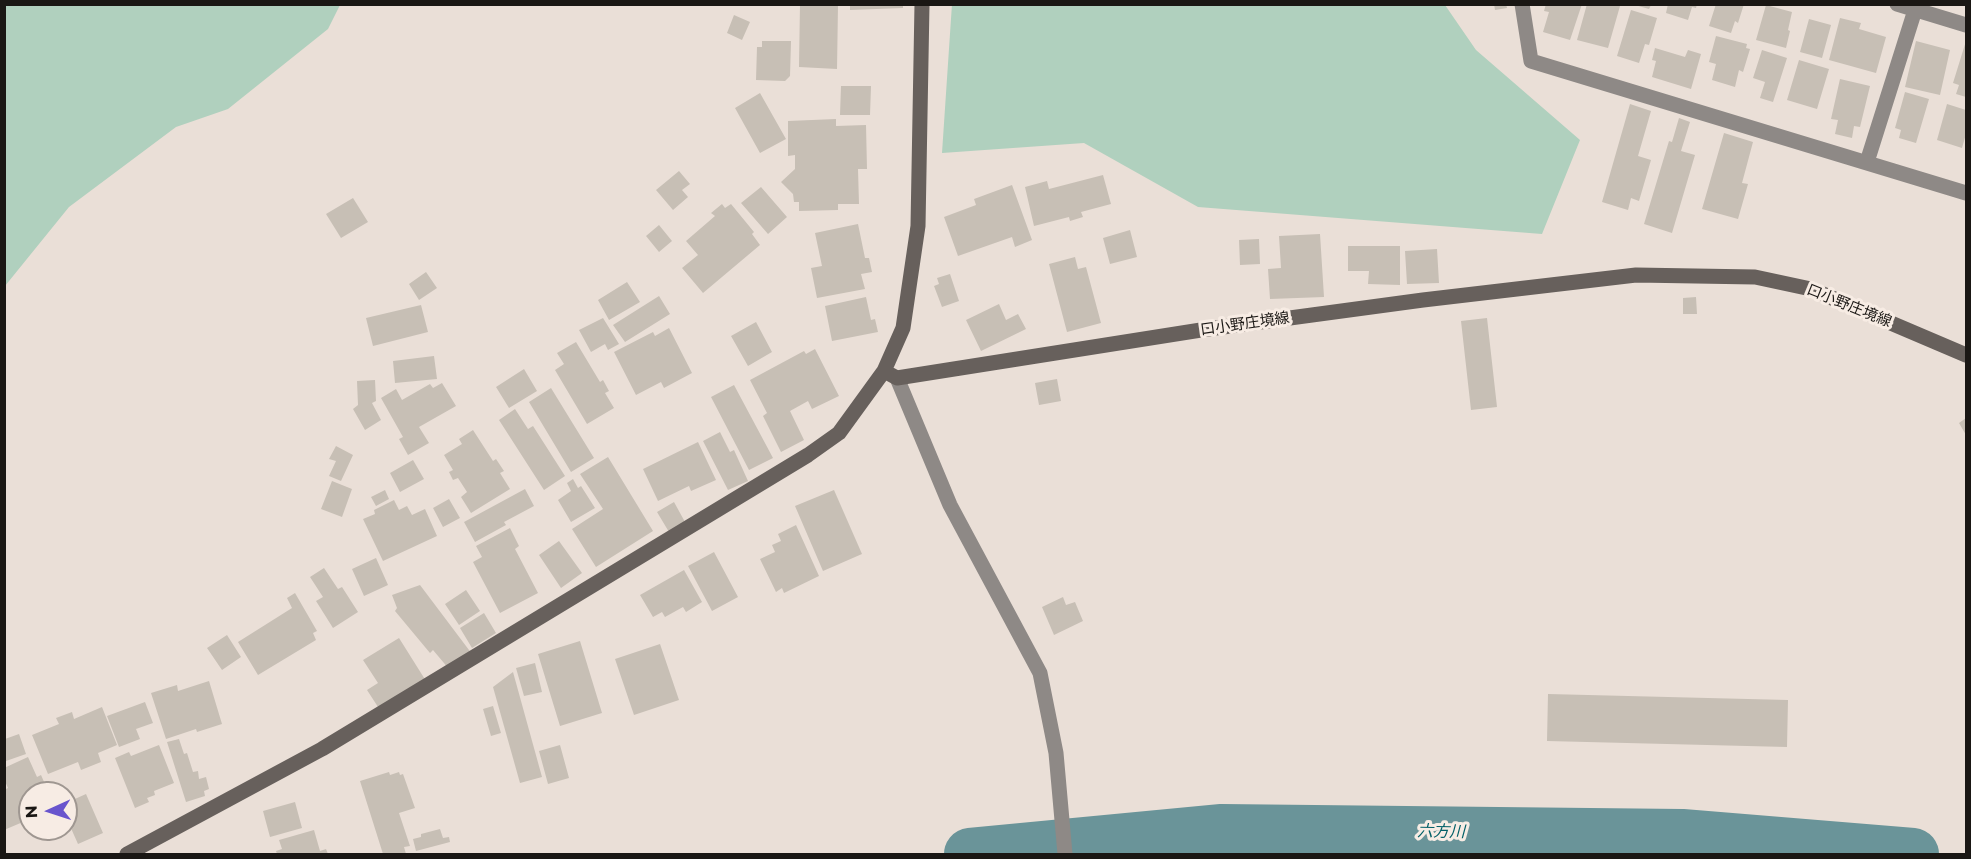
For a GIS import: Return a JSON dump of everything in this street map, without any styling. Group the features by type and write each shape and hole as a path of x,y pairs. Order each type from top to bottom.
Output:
{"main road":[{"path":"132,853 322,749 808,455 838,433 890,375 903,328 918,226 922,4"},
{"name":"口小野庄境線","path":"890,375 1213,328 1636,275 1755,277 1811,289 1966,355"}],"street":[{"path":"1522,4 1531,61 1966,193"},
{"path":"1898,4 1966,25"},
{"path":"1867,162 1915,10"},
{"path":"890,375 950,505 1040,673 1056,753 1065,855"}],"green space":[{"path":"5,4 340,5 328,29 228,109 176,127 69,207 5,286"},
{"path":"952,4 1445,5 1476,50 1580,140 1542,234 1198,207 1084,143 942,153"}],"building":[{"path":"800,4 838,5 837,69 799,67"},
{"path":"850,4 903,4 903,8 850,10"},
{"path":"1494,4 1506,4 1507,8 1495,10"},
{"path":"1546,4 1582,4 1570,40 1543,32 1549,12 1544,11"},
{"path":"1587,4 1620,6 1608,48 1577,40"},
{"path":"1668,4 1697,4 1696,8 1692,7 1688,20 1666,13"},
{"path":"1716,4 1744,4 1738,23 1735,21 1731,33 1709,26"},
{"path":"1635,5 1651,5 1649,9"},
{"path":"1766,5 1792,12 1786,48 1756,40"},
{"path":"1631,10 1657,18 1649,45 1645,44 1639,63 1617,56"},
{"path":"734,15 750,22 742,40 727,33"},
{"path":"1840,18 1861,23 1859,29 1886,37 1876,73 1829,60"},
{"path":"1809,19 1831,25 1822,58 1800,52"},
{"path":"1716,36 1747,44 1746,48 1750,49 1743,72 1739,70 1735,87 1712,80 1716,64 1709,62"},
{"path":"762,41 791,41 790,76 785,81 756,80 757,47 762,47"},
{"path":"1916,41 1950,50 1940,95 1905,87"},
{"path":"1966,41 1966,97 1956,94 1959,85 1953,83"},
{"path":"1655,48 1685,57 1688,50 1701,54 1691,89 1652,77 1656,61 1652,60"},
{"path":"1762,50 1787,58 1773,102 1760,98 1765,82 1753,78"},
{"path":"1799,60 1829,69 1817,109 1787,100"},
{"path":"1840,79 1870,86 1860,127 1854,126 1852,138 1835,134 1838,120 1831,119"},
{"path":"841,86 871,86 870,115 840,115"},
{"path":"1905,92 1929,99 1916,143 1899,138 1901,130 1895,128"},
{"path":"760,93 786,139 760,153 735,108"},
{"path":"1630,104 1651,111 1638,156 1651,160 1639,201 1631,198 1628,210 1602,202"},
{"path":"1947,104 1966,110 1966,134 1962,148 1937,140"},
{"path":"1679,118 1690,122 1681,151 1695,155 1672,233 1644,224 1669,141 1672,142"},
{"path":"836,119 836,126 866,125 867,169 858,169 859,204 838,204 838,210 799,211 799,202 794,202 793,194 781,182 795,169 795,155 788,156 788,121"},
{"path":"1724,133 1753,142 1742,183 1748,184 1738,219 1702,209"},
{"path":"679,171 690,184 682,190 688,197 673,210 656,190"},
{"path":"1103,175 1111,204 1081,212 1083,217 1070,221 1069,217 1034,226 1025,187 1047,181 1049,189"},
{"path":"1012,185 1032,240 1015,247 1012,237 958,256 944,217 976,205 974,199"},
{"path":"761,187 787,217 768,234 741,203"},
{"path":"353,198 368,222 341,238 326,214"},
{"path":"722,204 725,208 731,204 754,232 752,234 760,245 703,293 682,268 698,255 686,241 715,216 711,213"},
{"path":"858,224 865,258 869,258 872,272 861,274 865,289 817,298 811,268 822,266 815,233"},
{"path":"659,225 672,241 659,252 646,236"},
{"path":"1130,230 1137,257 1110,264 1103,238"},
{"path":"1320,234 1324,297 1270,299 1268,269 1281,268 1279,236"},
{"path":"1259,239 1260,264 1240,265 1239,240"},
{"path":"1348,246 1400,246 1400,285 1368,284 1369,271 1348,271"},
{"path":"1437,249 1439,283 1407,284 1405,251"},
{"path":"1075,257 1078,269 1086,267 1101,323 1067,332 1049,264"},
{"path":"426,272 437,288 419,300 409,284"},
{"path":"950,274 959,301 942,307 934,286 939,284 937,278"},
{"path":"627,282 640,302 609,320 598,300"},
{"path":"659,296 670,314 625,342 613,325"},
{"path":"866,297 871,320 875,319 878,332 832,341 825,306"},
{"path":"1696,297 1697,314 1683,314 1683,298"},
{"path":"999,304 1006,320 1018,314 1026,329 981,351 966,320"},
{"path":"421,305 428,332 373,346 366,318"},
{"path":"603,318 619,344 608,350 605,344 591,352 579,330"},
{"path":"1487,318 1497,407 1471,410 1461,321"},
{"path":"756,322 772,352 748,366 731,336"},
{"path":"669,328 692,373 664,388 661,382 636,395 614,352 653,332 655,336"},
{"path":"576,342 600,382 603,380 609,391 605,393 614,408 587,424 555,370 564,364 557,353"},
{"path":"815,349 839,396 812,409 808,401 790,411 804,440 781,452 763,416 767,413 750,380 804,351 806,354"},
{"path":"434,356 437,379 395,383 393,361"},
{"path":"524,369 537,391 509,408 496,387"},
{"path":"1057,379 1061,401 1039,405 1035,383"},
{"path":"375,380 376,401 372,403 381,420 365,430 353,409 358,405 357,381"},
{"path":"442,383 456,406 419,427 429,443 408,455 399,439 403,437 381,398 396,389 402,400 430,384 433,388"},
{"path":"734,385 773,458 749,470 711,397"},
{"path":"551,388 594,458 571,472 529,402"},
{"path":"515,409 528,429 533,426 565,476 544,490 499,420"},
{"path":"1966,418 1966,435 1959,423"},
{"path":"473,430 493,461 496,459 504,471 500,473 510,489 471,513 461,497 467,492 458,478 453,480 449,472 453,470 444,455 462,444 459,439"},
{"path":"720,432 730,452 734,450 748,481 728,490 703,441"},
{"path":"698,442 716,480 691,491 689,486 658,501 643,469"},
{"path":"336,446 353,455 341,481 329,476 336,461 329,459"},
{"path":"608,457 653,531 596,567 572,529 603,509 580,474"},
{"path":"413,460 424,479 400,492 390,473"},
{"path":"573,479 578,488 581,486 595,508 571,522 558,500 571,491 567,483"},
{"path":"332,481 352,489 342,517 321,509"},
{"path":"525,489 534,506 504,522 506,525 475,542 464,522"},
{"path":"385,490 389,499 376,506 371,497"},
{"path":"834,490 862,554 823,571 795,506"},
{"path":"449,499 460,518 443,527 433,508"},
{"path":"394,500 399,510 407,506 412,515 425,509 437,536 383,561 363,519 375,514 374,510"},
{"path":"674,502 685,522 669,532 657,512"},
{"path":"796,525 819,576 784,593 782,588 776,592 760,559 775,552 772,545 781,541 778,534"},
{"path":"510,528 519,546 515,549 538,593 500,613 473,562 482,557 476,546"},
{"path":"559,541 582,573 561,588 539,555"},
{"path":"714,552 738,597 712,611 688,566"},
{"path":"376,558 388,585 364,596 352,569"},
{"path":"324,568 338,589 342,587 358,612 333,628 316,601 323,597 310,577"},
{"path":"684,570 702,602 686,612 683,607 665,617 662,612 653,617 640,595"},
{"path":"420,585 472,654 449,669 433,650 430,653 395,611 397,608 392,595"},
{"path":"466,590 480,611 459,625 445,604"},
{"path":"295,593 317,631 313,633 316,640 258,675 238,642 292,608 287,598"},
{"path":"1063,597 1066,605 1075,602 1083,621 1054,635 1042,607"},
{"path":"484,613 496,633 472,648 460,628"},
{"path":"227,635 241,657 222,670 207,648"},
{"path":"399,638 426,681 380,710 367,690 378,683 363,660"},
{"path":"580,641 602,713 560,726 538,654"},
{"path":"660,644 679,700 634,715 615,659"},
{"path":"535,663 542,692 524,696 516,668"},
{"path":"513,672 542,777 520,783 493,687"},
{"path":"209,681 222,724 197,732 196,729 166,739 151,693 177,685 178,691"},
{"path":"1548,694 1788,700 1787,747 1547,741"},
{"path":"145,702 153,723 136,729 140,739 119,747 107,716"},
{"path":"493,706 501,733 491,736 483,709"},
{"path":"102,707 117,745 98,753 101,762 81,770 78,762 48,774 32,735 59,724 56,718 72,712 74,719"},
{"path":"19,734 26,754 6,761 5,739"},
{"path":"179,739 184,754 187,753 193,772 198,771 199,779 206,777 209,789 204,791 205,796 186,802 167,742"},
{"path":"159,745 174,783 154,791 155,795 147,798 149,802 135,808 115,758 129,752 131,756"},
{"path":"560,745 569,778 548,784 539,751"},
{"path":"28,757 37,777 41,775 44,781 18,781 18,824 4,830 4,790 8,788 4,779 4,768"},
{"path":"389,772 390,775 399,772 400,775 403,774 415,808 399,813 410,846 404,847 406,854 383,854 360,781"},
{"path":"86,794 103,833 78,844 77,841 78,798"},
{"path":"295,802 302,828 270,837 263,811"},
{"path":"440,829 443,838 449,837 450,842 416,851 413,839 421,837 421,834"},
{"path":"314,830 320,851 326,849 328,854 277,854 276,851 282,849 279,840"}],"waterway":[{"name":"六方川","path":"970,854 1222,830 1682,835 1913,854"}]}
